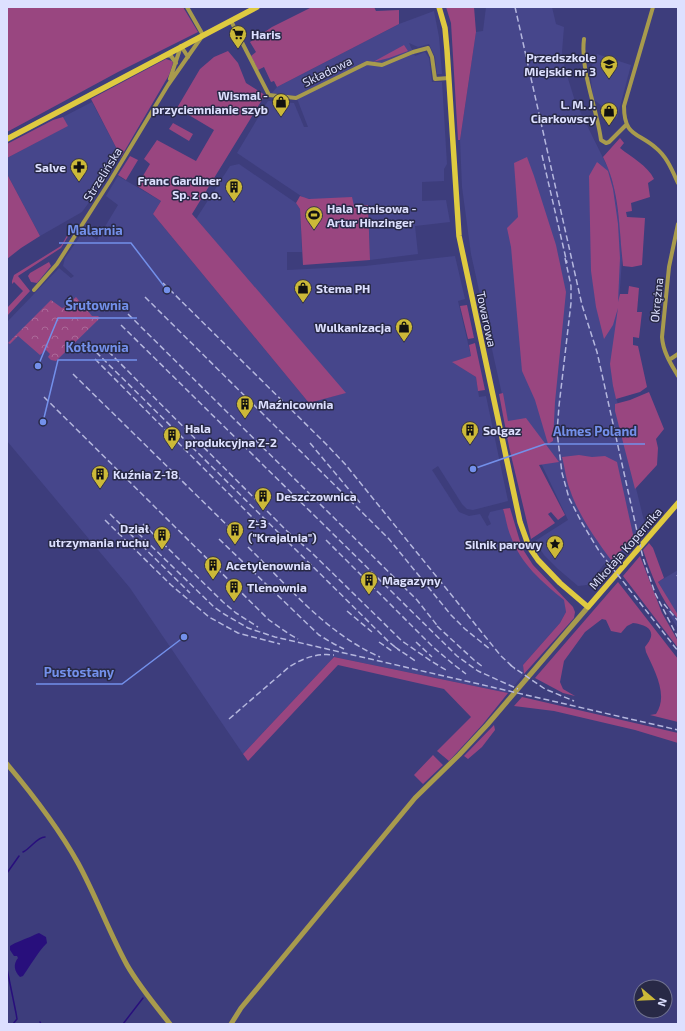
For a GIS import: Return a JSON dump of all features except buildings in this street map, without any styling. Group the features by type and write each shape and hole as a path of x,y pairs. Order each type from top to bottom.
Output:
{"main road":[{"path":"7,139 257,7"},
{"name":"Towarowa","path":"439,7 445,28 459,236 520,522 529,547 538,560 560,583 588,607"},
{"name":"Mikołaja Kopernika","path":"588,607 678,504"}],"street":[{"path":"187,7 203,35"},
{"path":"653,7 624,106 624,117 626,125 634,133 656,148 665,157 678,183"},
{"name":"Składowa","path":"231,20 269,96 296,98 367,63 382,65 413,52 428,48 432,56 435,79 449,78"},
{"name":"Strzelińska","path":"34,290 57,264 110,181 168,85 203,35"},
{"path":"584,39 583,48 588,86 601,140 606,143 609,142 626,125"},
{"path":"182,46 188,57"},
{"name":"Strzelińska","path":"168,85 182,46"},
{"path":"166,55 171,56 176,63"},
{"name":"Okrężna","path":"678,224 669,267 662,345 678,376"},
{"path":"669,360 678,354"},
{"path":"231,1024 241,1008 415,798 460,755 588,607"},
{"path":"7,765 50,819 64,840 78,864 127,965 148,997 170,1024"}],"shaded area":[{"path":"486,7 552,7 556,24 564,27 562,52 565,69 575,101 609,170 614,187 620,225 622,260 613,386 625,431 624,439 646,529 610,573 604,564 587,585 578,586 544,555 535,541 568,520 533,446 514,449 471,254 462,187 460,140 476,32 483,31"},
{"path":"434,11 439,37 442,74 437,74 435,57 429,44 418,47 409,43 415,56 425,52 429,58 432,82 442,82 447,164 444,169 444,181 422,182 422,201 446,200 450,222 415,226 418,254 370,260 368,205 354,206 304,198 237,153 268,101 294,103 304,127 308,127 296,96 272,93 277,87 399,24"},
{"name":"Przedszkole Miejskie nr 3","path":"597,54 631,65 617,118 593,99 590,70"},
{"path":"92,102 121,157 116,160 98,190 82,212 40,236 7,174 7,158 67,126 63,117"},
{"path":"239,164 296,203 300,209 302,252 287,252 287,270 365,266 455,256 465,299 458,301 471,356 453,362 476,377 479,397 486,396 508,501 473,510 467,509 462,504 438,466 432,470 459,512 469,516 480,514 487,526 491,524 488,517 490,512 503,509 517,550 565,600 566,612 560,623 523,665 524,674 508,693 334,657 243,754 130,588 7,441 7,322 59,268 71,278 74,276 63,266 65,258 83,232 97,240 118,205 106,196 118,176 161,201 153,214 309,403 345,393 196,219 230,166"},
{"path":"678,570 678,629 667,611 672,606 658,582"},
{"path":"39,933 46,937 47,943 23,976 20,977 15,968 15,963 18,958 17,956 14,956 10,950 10,946"}],"green space":[{"path":"7,7 183,7 198,32 118,72 7,132"},
{"path":"312,7 374,7 376,11 399,10 399,24 277,87 274,81 271,82 264,67 258,70 251,56 256,52 250,42 272,27"},
{"path":"446,7 474,7 476,32 460,140 458,140 451,23"},
{"path":"404,45 408,51 373,62"},
{"path":"228,51 238,63 246,83 265,95 192,214 346,393 309,403 153,214 161,201 137,186 150,164 144,159 157,140 196,161 214,130 177,108 200,69 214,57"},
{"path":"166,59 172,61 173,63 169,75 121,157 91,99"},
{"path":"63,117 68,126 7,158 7,144 53,120"},
{"path":"173,123 193,134 189,141 169,129"},
{"path":"620,138 624,143 620,148 644,166 654,179 648,183 650,197 631,203 632,211 626,212 627,217 645,218 642,265 632,267 623,266 616,196 609,170 603,157"},
{"path":"130,156 138,160 126,180 118,175"},
{"path":"527,157 556,245 566,292 555,402 553,441 548,444 535,400 522,371 511,247 507,228 518,217 514,163"},
{"path":"597,162 608,171 613,189 618,224 620,258 618,302 620,294 628,294 629,286 639,288 637,312 642,312 639,338 633,337 633,345 638,346 647,387 640,392 616,399 610,364 618,308 613,325 604,339 596,307 591,271 589,176"},
{"path":"7,174 40,236 7,259"},
{"path":"300,196 309,199 352,197 354,206 368,205 370,260 303,265 300,209 296,203"},
{"path":"72,227 73,228 61,248 18,276 30,291 7,316 7,308 23,291 14,282 12,284 14,275 61,246"},
{"path":"49,262 51,266 37,283 31,282 28,276 30,273"},
{"path":"76,297 92,316 98,316 100,318 56,361 51,360 48,357 50,354 46,350 40,355 18,336 10,344 8,343 51,300 62,308"},
{"path":"467,305 474,338 468,339 460,306"},
{"path":"475,343 485,390 478,391 476,377 452,362 471,356 469,345"},
{"path":"649,392 664,429 656,439 658,448 657,465 635,489 615,411 615,404 630,400"},
{"path":"503,393 508,421 526,418 559,462 539,465 565,515 558,520 551,512 548,514 555,523 531,539 509,447 499,394"},
{"path":"579,455 592,457 605,456 617,462 634,539 611,560 583,518 569,486 562,457"},
{"path":"510,508 522,548 533,565 573,607 575,612 574,618 524,674 523,665 560,623 566,612 564,600 533,572 520,556 515,547 508,530 503,509"},
{"path":"649,543 653,548 664,578 658,582 678,615 678,619 661,595 649,568 643,550"},
{"path":"640,556 662,613 678,641 678,648 623,576"},
{"path":"618,582 678,659 678,722 650,715 656,714 660,707 661,691 645,647 649,642 651,633 650,630 643,625 633,623 627,626 621,633 611,631 606,620 602,619 585,632 564,661 560,682 563,689 575,696 563,693 535,678"},
{"path":"334,657 508,693 483,724 449,761 437,751 471,717 444,689 338,665 248,761 243,754"},
{"path":"522,697 678,733 678,743 635,730 554,711 514,706"},
{"path":"494,725 495,730 482,747 468,759 464,756"},
{"path":"433,755 443,765 423,784 414,775"}],"waterway":[{"path":"23,852 36,841 45,837"},
{"path":"7,873 19,856"},
{"path":"7,969 17,1019 13,1024"},
{"path":"123,1024 143,998"}],"railway":[{"path":"515,7 582,305 597,352 643,558 655,593 678,638"},
{"path":"542,155 567,263"},
{"path":"565,258 571,286 571,303 557,432 562,473 569,498 599,551 678,651"},
{"path":"163,283 345,464 501,656 515,669"},
{"path":"145,297 389,539 451,615 465,629 491,650"},
{"path":"128,314 417,600 440,629"},
{"path":"121,325 457,656 478,671 518,689"},
{"path":"102,345 287,531 310,551 402,641 446,670"},
{"path":"96,352 389,642 400,651"},
{"path":"95,359 263,528"},
{"path":"73,374 233,531"},
{"path":"44,397 269,620 298,639"},
{"path":"310,443 361,504"},
{"path":"110,514 190,593"},
{"path":"105,520 171,585 209,617 238,633 280,644"},
{"path":"143,524 223,602 236,613 258,627"},
{"path":"138,533 214,607 248,628 275,637 678,730"},
{"path":"219,539 319,635 344,649"},
{"path":"326,540 433,647 466,674"},
{"path":"248,547 326,623 343,636 380,657"},
{"path":"664,604 678,621"},
{"path":"347,611 372,632"},
{"path":"437,626 483,667"},
{"path":"379,642 392,651"},
{"path":"416,642 432,657"},
{"path":"395,647 417,662"},
{"path":"229,719 289,667 310,657 334,655"},
{"path":"510,665 545,689 574,701"}],"place":[{"name":"Haris","path":"238,49"},
{"name":"Przedszkole Miejskie nr 3","path":"609,79"},
{"name":"Wismal - przyciemnianie szyb","path":"281,117"},
{"name":"L. M. J. Ciarkowscy","path":"609,126"},
{"name":"Salve","path":"79,182"},
{"name":"Franc Gardiner Sp. z o.o.","path":"234,202"},
{"name":"Hala Tenisowa - Artur Hinzinger","path":"314,230"},
{"name":"Malarnia","path":"167,290"},
{"name":"Stema PH","path":"303,303"},
{"name":"Wulkanizacja","path":"404,342"},
{"name":"Śrutownia","path":"38,366"},
{"name":"Maźnicownia","path":"245,419"},
{"name":"Kotłownia","path":"43,422"},
{"name":"Solgaz","path":"470,445"},
{"name":"Hala produkcyjna Z-2","path":"172,450"},
{"name":"Almes Poland","path":"473,469"},
{"name":"Kuźnia Z-18","path":"100,489"},
{"name":"Deszczownica","path":"263,511"},
{"name":"Z-3 (\"Krajalnia\")","path":"235,545"},
{"name":"Dział utrzymania ruchu","path":"162,550"},
{"name":"Silnik parowy","path":"555,559"},
{"name":"Acetylenownia","path":"213,580"},
{"name":"Magazyny","path":"369,595"},
{"name":"Tlenownia","path":"234,602"},
{"name":"Pustostany","path":"184,637"}]}
